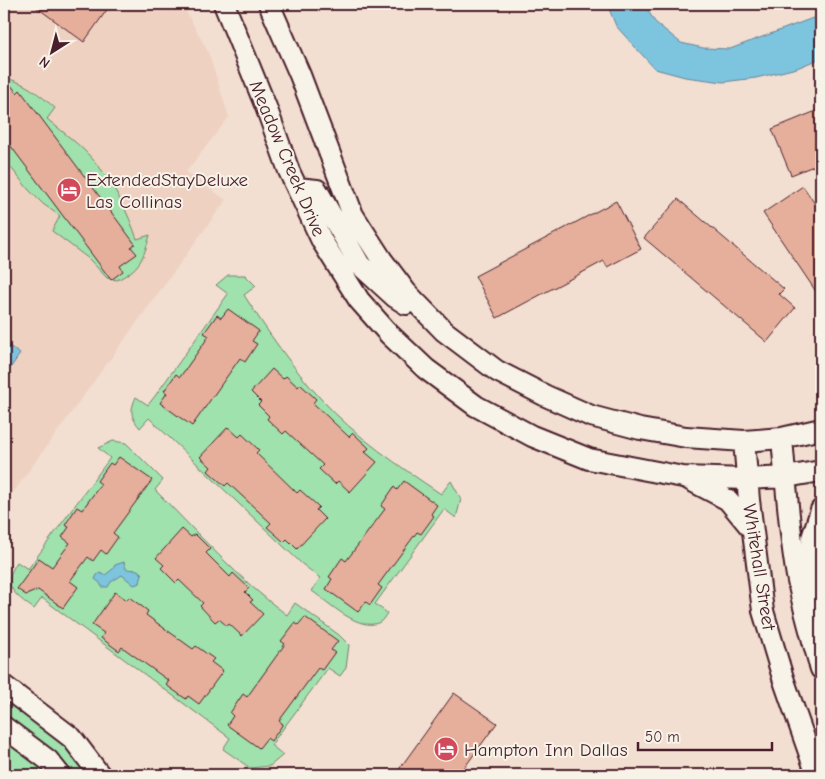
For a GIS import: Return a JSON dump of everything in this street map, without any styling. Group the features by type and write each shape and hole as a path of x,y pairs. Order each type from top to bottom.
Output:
{"street":[{"name":"Meadow Creek Drive","path":"224,4 297,188 322,242 359,300 389,334 426,369 476,406 532,436 589,459 683,477 747,479 786,477 821,472"},
{"name":"Meadow Creek Drive","path":"269,4 300,75 353,215 382,260 406,292 444,331 498,371 546,396 591,416 640,429 686,437 744,441 782,438 821,429"},
{"path":"297,188 317,190 360,264 395,297 444,331"},
{"name":"Whitehall Street","path":"782,438 797,576 810,633 821,669"},
{"name":"Whitehall Street","path":"744,441 752,528 763,611 786,687 817,775"},
{"path":"683,477 706,487 728,500 752,528"},
{"path":"810,633 814,576 812,538 821,510"},
{"path":"4,686 72,738 100,775"},
{"path":"4,727 53,770"}],"shaded area":[{"path":"4,4 182,4 208,52 229,117 186,172 226,200 4,505"},
{"path":"581,4 744,4 715,8 666,9"}],"green space":[{"name":"ExtendedStayDeluxe Las Collinas","path":"4,78 25,85 55,108 47,119 85,151 109,180 137,239 150,235 140,262 125,276 117,280 107,278 89,259 52,231 60,216 43,204 28,189 4,159"},
{"path":"228,275 245,275 256,286 244,295 290,362 334,413 378,450 441,494 451,481 461,499 456,518 444,509 375,604 387,613 380,622 372,624 354,620 335,609 312,591 320,578 302,564 149,418 140,428 134,420 132,410 136,397 148,405 155,396 228,294 216,285"},
{"path":"113,441 126,443 163,480 155,490 252,587 287,615 295,603 339,635 349,645 346,668 340,676 328,668 271,745 283,755 270,766 250,768 223,749 230,738 42,598 34,609 12,589 10,577 17,562 28,569 110,458 98,448"},
{"path":"4,690 62,732 91,775 4,775"}],"water":[{"path":"607,4 644,4 655,22 681,43 703,48 730,49 821,15 821,58 797,68 756,78 723,82 685,77 655,69 616,26"},
{"path":"8,345 20,354 4,377 4,351"},
{"path":"124,562 126,569 138,570 142,574 140,583 134,585 122,575 111,582 108,587 102,587 95,579 100,573 105,575 115,565"}],"building":[{"path":"32,4 111,4 84,42"},
{"name":"ExtendedStayDeluxe Las Collinas","path":"4,76 17,93 20,90 135,244 131,247 137,254 120,266 123,271 111,280 4,137"},
{"path":"821,109 821,163 791,175 772,129"},
{"path":"803,186 821,213 821,299 763,213"},
{"path":"678,199 784,289 779,294 795,308 767,342 644,238"},
{"path":"616,201 641,249 607,267 604,261 497,318 475,276"},
{"path":"228,309 259,331 252,341 257,344 245,362 240,358 192,426 160,403 167,393 164,391 176,374 180,377 209,336 204,333 217,315 221,318"},
{"path":"272,369 283,379 286,376 298,387 300,384 316,399 313,403 349,437 353,433 369,448 365,452 377,462 350,492 338,481 335,484 319,469 323,465 286,431 283,434 267,419 269,416 258,405 261,402 251,392"},
{"path":"228,427 239,437 242,434 259,450 256,453 297,493 300,490 319,507 316,510 325,519 297,549 287,539 284,542 267,527 271,523 228,483 225,486 208,471 211,467 200,457"},
{"path":"119,457 152,480 113,533 118,537 106,554 101,550 93,561 88,557 70,581 78,587 63,608 38,590 26,595 17,589 39,558 52,567 70,543 62,537 69,527 65,525 77,507 82,510 101,484 97,481 110,463 113,465"},
{"path":"404,481 437,505 431,514 434,516 421,534 417,532 378,585 382,588 370,605 366,602 358,612 326,589 332,579 329,577 342,558 346,561 385,509 381,506 394,487 397,490"},
{"path":"182,529 191,537 195,534 210,549 206,553 230,577 233,573 249,588 245,592 253,600 250,602 263,614 242,636 229,624 227,626 219,619 215,622 200,606 203,603 179,580 176,583 161,568 164,565 156,558"},
{"path":"115,592 127,600 129,597 148,611 146,615 193,649 196,646 214,659 211,662 223,671 199,704 188,696 186,699 166,685 169,681 122,647 119,651 101,638 104,633 92,625"},
{"path":"305,617 338,641 331,650 335,652 322,670 318,668 279,721 283,724 271,741 267,738 259,748 227,725 233,716 230,713 243,694 247,697 285,644 281,641 295,623 298,625"},
{"name":"Hampton Inn Dallas","path":"454,693 497,723 459,775 395,775"}],"place":[{"name":"ExtendedStayDeluxe Las Collinas","path":"69,190"},
{"name":"Hampton Inn Dallas","path":"446,749"}]}
